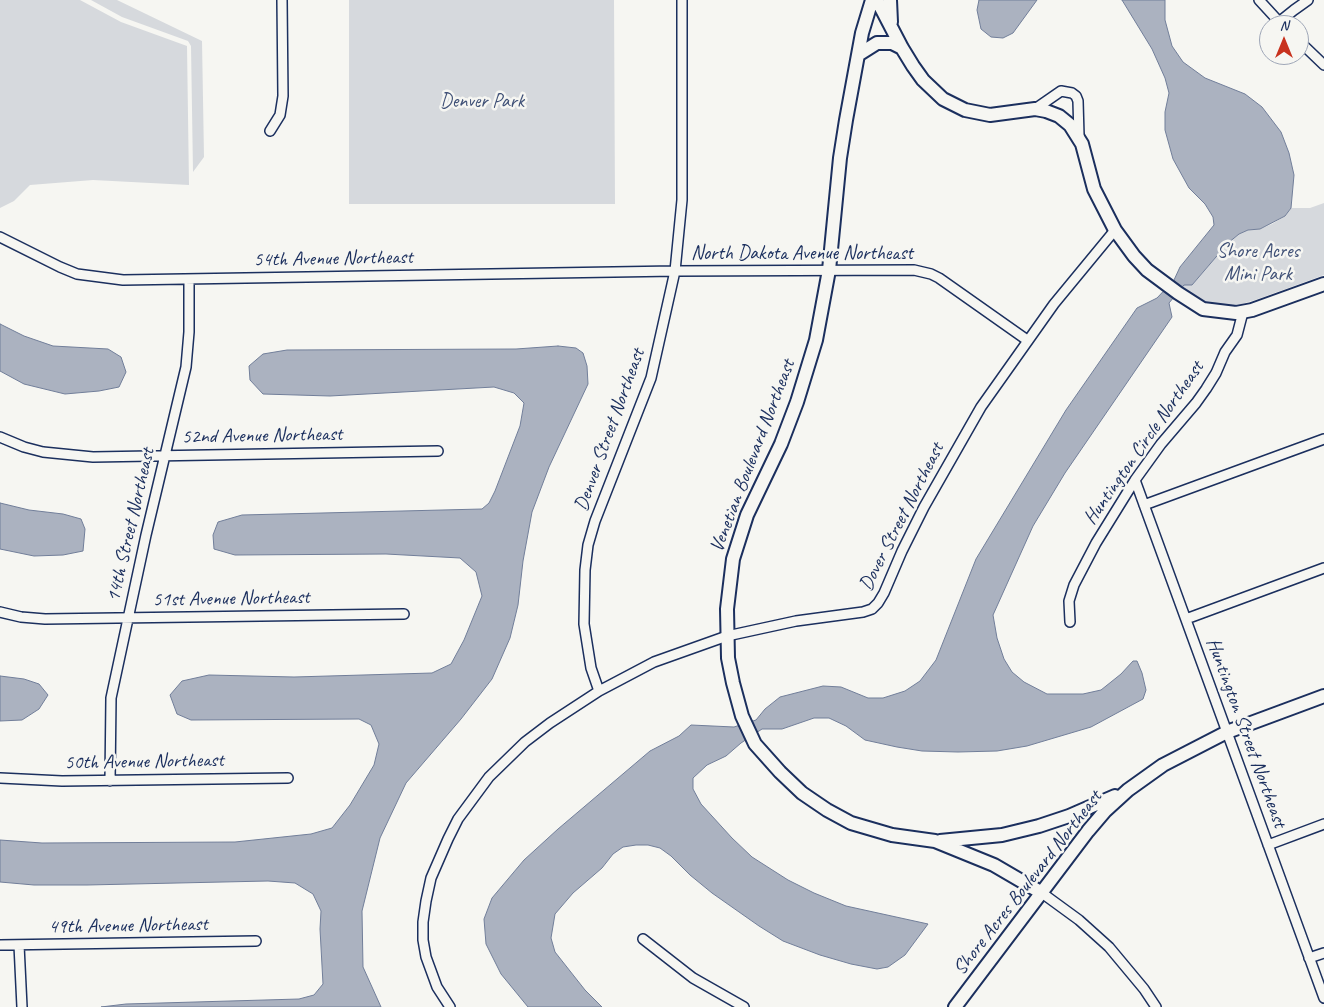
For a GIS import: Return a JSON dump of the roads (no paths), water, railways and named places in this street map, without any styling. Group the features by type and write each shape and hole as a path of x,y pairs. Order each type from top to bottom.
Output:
{"street":[{"path":"270,131 280,115 283,96 282,0"},
{"name":"Denver Street Northeast","path":"598,691 584,624 585,570 588,545 603,498 651,378 676,271 682,200 682,0"},
{"name":"Venetian Boulevard Northeast","path":"872,0 864,23 840,158 829,270 816,340 797,402 781,444 738,538 730,579 727,609 728,658 742,716 755,744 780,772 802,792 851,823 892,835 935,841 1002,834 1039,826 1098,805 1128,790"},
{"path":"876,0 902,48 923,80 934,92 965,110 990,115 1035,109 1046,111 1059,116 1079,136"},
{"path":"890,0 892,30"},
{"path":"1259,0 1273,15"},
{"path":"1289,15 1308,0"},
{"path":"858,55 877,43 892,43 902,48"},
{"path":"1309,51 1324,65"},
{"path":"1035,109 1056,93 1072,92 1078,101 1079,136 1094,189 1115,230 1134,256 1162,282 1178,293 1203,308 1228,313 1243,312 1324,284"},
{"name":"Dover Street Northeast","path":"450,1007 437,987 426,957 423,940 423,922 431,878 448,839 458,819 489,776 506,758 550,723 598,691 654,662 727,636 786,622 864,612 878,603 906,542 981,407 1054,304 1115,230"},
{"name":"54th Avenue Northeast","path":"0,237 41,259 77,274 123,280 676,271"},
{"name":"North Dakota Avenue Northeast","path":"676,271 923,271 931,274 1027,340"},
{"name":"14th Street Northeast","path":"110,780 111,698 127,618 187,359 189,279"},
{"name":"Huntington Circle Northeast","path":"1070,622 1069,601 1074,585 1135,480 1161,444 1196,403 1216,373 1225,352 1237,335 1243,312"},
{"name":"52nd Avenue Northeast","path":"0,438 24,447 66,455 92,457 438,451"},
{"path":"1144,505 1324,439"},
{"name":"Huntington Street Northeast","path":"1135,480 1324,998"},
{"path":"1186,619 1324,568"},
{"name":"51st Avenue Northeast","path":"0,612 21,617 46,619 404,614"},
{"name":"Shore Acres Boulevard Northeast","path":"955,1007 1105,811 1128,790 1163,765 1227,732 1324,696"},
{"name":"50th Avenue Northeast","path":"0,778 24,780 110,780 288,778"},
{"path":"1268,845 1324,824"},
{"name":"Venetian Boulevard Northeast","path":"935,841 994,865 1042,893 1079,920 1109,947 1144,989 1156,1007"},
{"path":"643,939 692,978 744,1007"},
{"name":"49th Avenue Northeast","path":"0,945 256,941"},
{"path":"19,946 22,1007"},
{"path":"1310,958 1324,953"}],"park label":[{"name":"Denver Park","path":"482,102"},
{"name":"Shore Acres Mini Park","path":"1258,264"}]}
